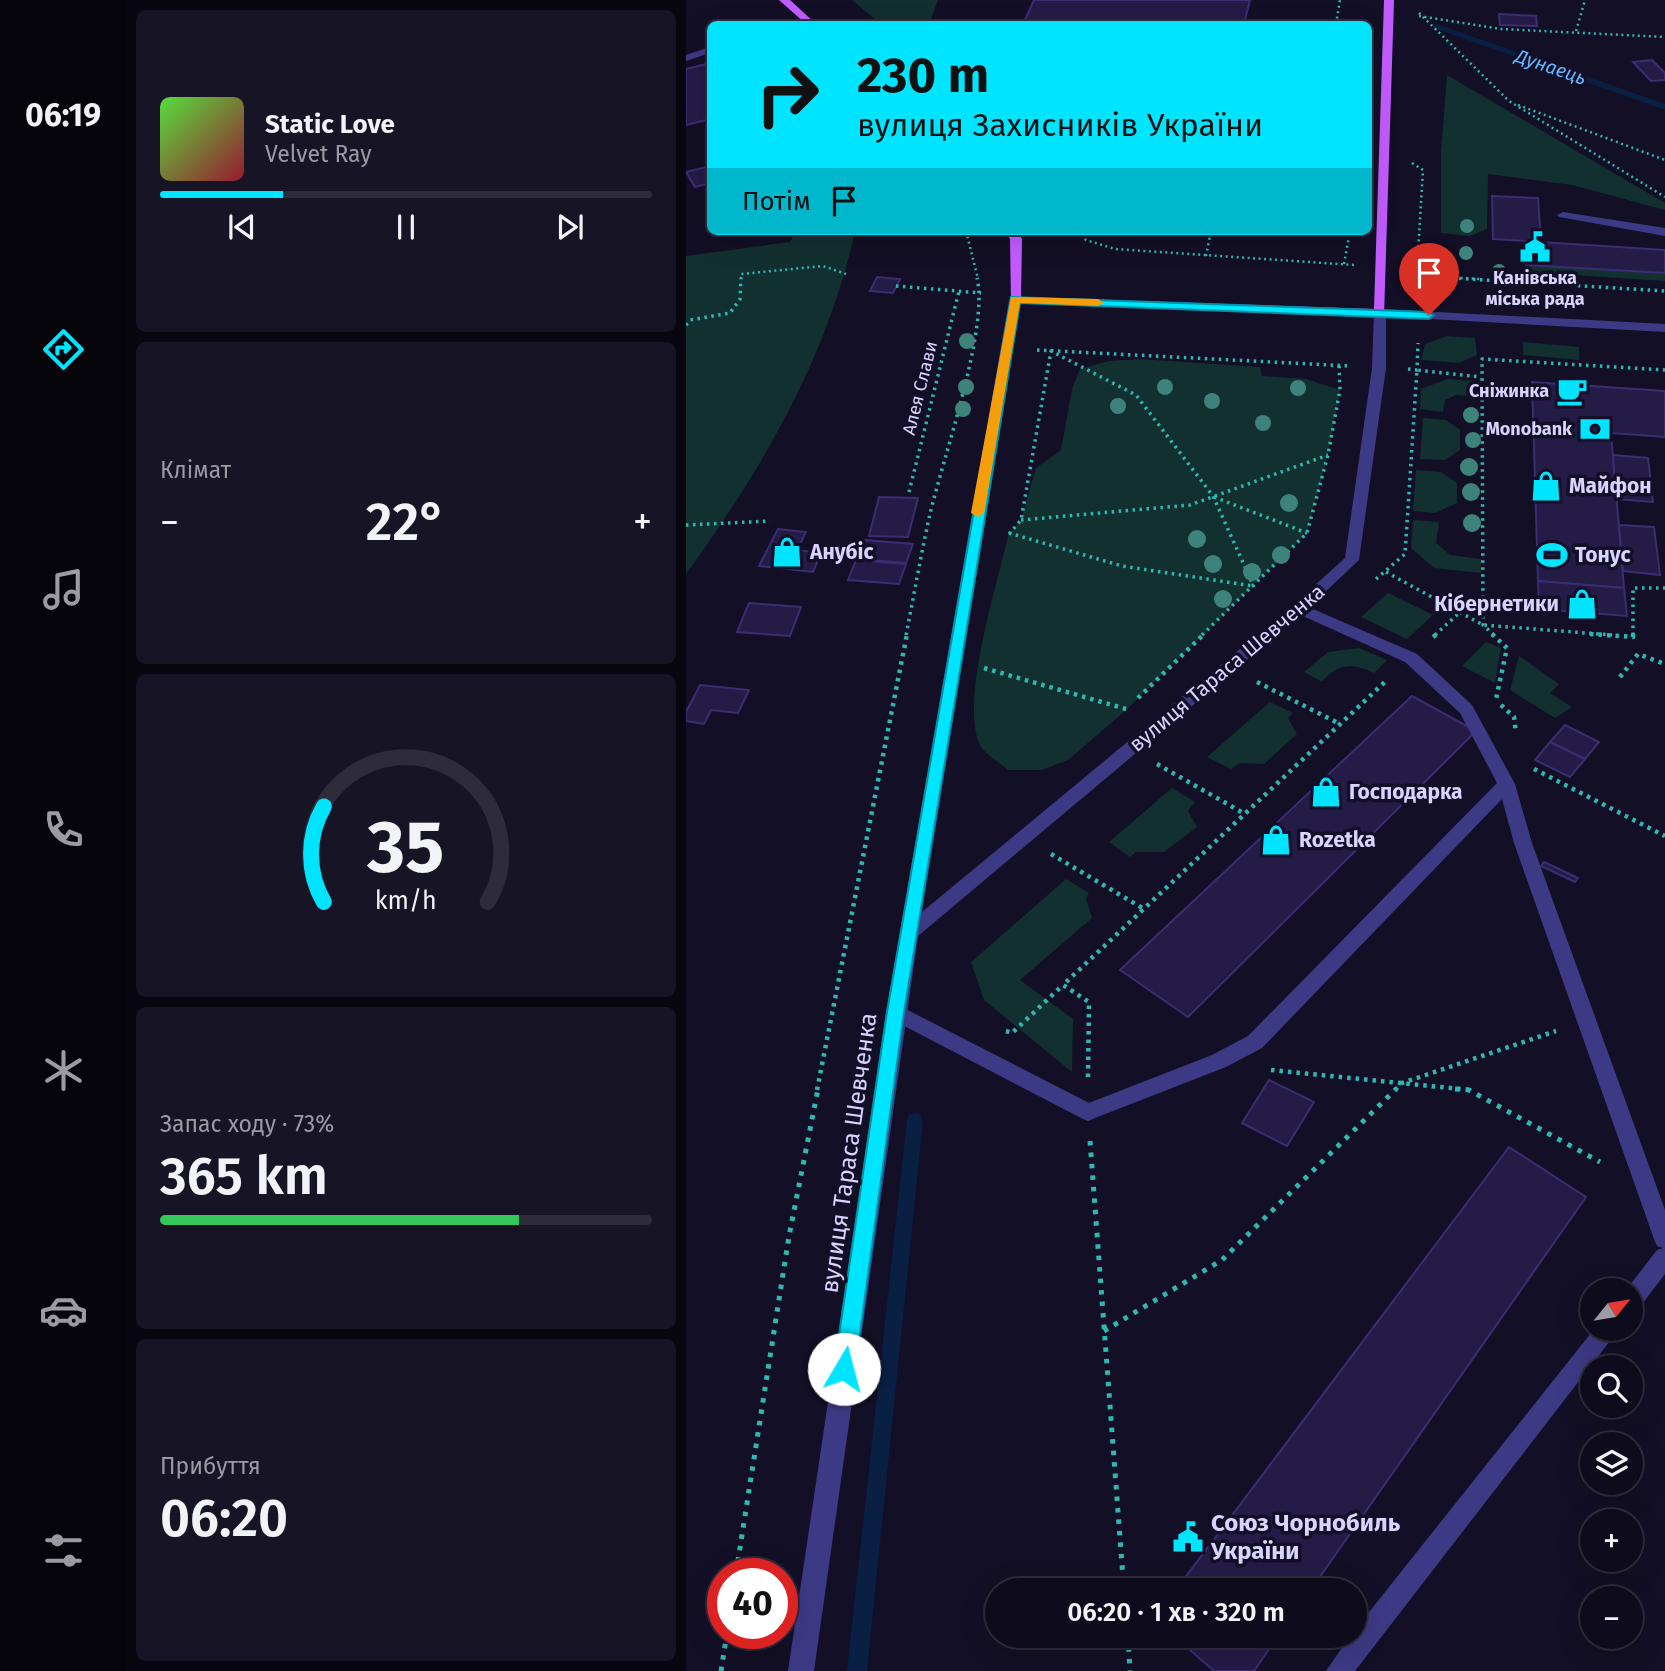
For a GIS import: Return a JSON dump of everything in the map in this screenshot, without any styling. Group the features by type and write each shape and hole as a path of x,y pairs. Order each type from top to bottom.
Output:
{"main road":[{"path":"784,0 808,21"},
{"path":"1015,300 1380,313 1390,6"},
{"name":"вулиця Тараса Шевченка","path":"1014,235 1016,239 1015,300"}],"street":[{"path":"686,58 707,51"},
{"path":"1563,215 1665,232"},
{"name":"вулиця Тараса Шевченка","path":"801,1671 896,1012 1015,300"},
{"path":"1380,313 1665,328"},
{"name":"вулиця Тараса Шевченка","path":"909,933 1299,608 1352,560 1380,368 1380,313"},
{"path":"1299,608 1411,658 1466,709 1506,784 1523,843 1665,1239"},
{"path":"896,1012 1088,1112 1219,1061 1255,1042 1506,784"},
{"path":"1643,1285 1665,1257"},
{"path":"1339,1671 1599,1341"}],"path":[{"path":"1336,21 1340,0"},
{"path":"1576,31 1585,0"},
{"path":"1390,6 1502,29 1665,37"},
{"path":"1418,8 1419,16 1509,101 1665,197"},
{"path":"1509,101 1665,160"},
{"path":"738,1558 789,1236 930,515 973,347 981,293 967,235"},
{"path":"1206,256 1210,235"},
{"path":"1344,264 1349,235"},
{"path":"686,325 690,320 730,313 740,299 741,274 823,266 846,274"},
{"path":"896,286 981,293"},
{"name":"Алея Слави","path":"909,492 959,291"},
{"path":"973,347 1380,368"},
{"path":"1051,351 1136,395 1213,496 1254,587"},
{"path":"1006,547 1009,533 1021,520 1051,351"},
{"path":"1506,784 1517,746 1514,717 1496,701 1507,648 1483,625 1482,359 1665,370"},
{"path":"979,666 1125,711 1307,533 1328,455 1340,390 1339,365"},
{"path":"1021,520 1190,505 1328,455"},
{"path":"1213,496 1307,533"},
{"path":"686,525 770,521"},
{"path":"1009,533 1122,566 1254,587"},
{"path":"1386,572 1458,614 1483,625 1633,637 1633,588 1665,588"},
{"path":"1620,677 1638,654 1665,664"},
{"path":"1248,678 1340,724"},
{"path":"1012,1033 1379,688"},
{"path":"1150,760 1245,814"},
{"path":"1529,762 1535,770 1665,836"},
{"path":"1045,850 1144,909"},
{"path":"1063,985 1088,1002 1088,1112 1123,1578"},
{"path":"1104,1331 1222,1260 1402,1083 1587,1020"},
{"path":"1219,1061 1275,1070 1469,1090 1647,1187"},
{"path":"1129,1648 1130,1671"},
{"path":"721,1671 724,1649"}],"green space":[{"path":"852,0 938,0 930,21 877,21"},
{"path":"1447,75 1665,203 1665,210 1572,185 1488,174 1487,229 1470,236 1441,233 1441,151"},
{"path":"794,235 854,235 827,324 788,411 741,494 686,574 686,256 790,242"},
{"path":"1526,265 1665,273 1665,281 1526,272"},
{"path":"1447,336 1475,338 1477,355 1459,363 1421,360 1425,344"},
{"path":"1523,342 1579,347 1579,360 1523,355"},
{"path":"1139,359 1260,367 1262,376 1306,379 1340,390 1328,455 1307,533 1125,711 1068,760 1042,770 1008,770 980,745 975,725 974,700 982,641 1009,533 1021,520 1036,468 1061,450 1072,389 1080,369 1109,361"},
{"path":"1447,379 1478,381 1479,397 1456,395 1445,400 1443,412 1420,409 1421,389"},
{"path":"1423,418 1446,420 1460,430 1460,450 1445,460 1420,459"},
{"path":"1416,470 1441,472 1457,483 1457,503 1435,513 1413,511"},
{"path":"1413,520 1439,522 1436,543 1450,555 1481,559 1481,573 1434,568 1411,548"},
{"path":"1388,593 1433,615 1407,639 1361,617"},
{"path":"1486,642 1501,648 1495,683 1462,666"},
{"path":"1359,648 1387,660 1374,673 1353,666 1340,668 1322,682 1304,672 1328,652"},
{"path":"1519,656 1559,684 1550,693 1572,707 1555,718 1510,690"},
{"path":"1270,702 1293,713 1288,718 1297,734 1264,764 1240,763 1231,769 1207,757"},
{"path":"1172,788 1195,802 1188,811 1197,827 1164,852 1136,852 1130,857 1109,842"},
{"path":"1066,879 1089,893 1086,899 1092,918 1020,980 1073,1019 1072,1072 984,1000 971,962"}],"building":[{"path":"1034,0 1250,0 1245,21 1024,21"},
{"path":"1499,14 1536,16 1537,26 1500,25"},
{"path":"1652,60 1665,73 1665,80 1651,81 1633,62"},
{"path":"707,64 707,120 686,125 686,69"},
{"path":"707,167 707,184 695,187 686,172"},
{"path":"1492,196 1538,198 1541,242 1493,239"},
{"path":"1525,241 1665,250 1665,273 1526,265"},
{"path":"877,277 900,279 893,293 870,291"},
{"path":"1532,382 1665,391 1665,437 1611,433 1624,588 1538,581"},
{"path":"1613,455 1648,458 1653,502 1616,499"},
{"path":"879,497 918,498 908,537 869,536"},
{"path":"1619,525 1654,527 1660,575 1623,571"},
{"name":"Анубіс","path":"778,529 806,532 797,550 821,553 813,572 759,566"},
{"path":"865,540 913,544 906,563 858,559"},
{"path":"856,560 906,564 899,584 848,580"},
{"name":"Кібернетики","path":"1538,581 1624,588 1627,616 1539,609"},
{"path":"749,603 801,607 790,636 737,632"},
{"path":"700,685 749,690 738,713 711,710 704,724 686,721 686,712"},
{"path":"1412,696 1476,731 1188,1017 1120,970"},
{"path":"1565,725 1599,742 1585,759 1550,742"},
{"path":"1550,742 1585,759 1570,777 1535,760"},
{"path":"1544,862 1578,878 1575,882 1541,866"},
{"path":"1269,1080 1314,1102 1287,1146 1242,1123"},
{"path":"1509,1147 1586,1197 1319,1578 1185,1578"},
{"path":"1188,1648 1270,1648 1254,1671 1214,1671"}],"waterway":[{"name":"Дунаець","path":"1437,26 1665,107"},
{"path":"857,1671 915,1120"}],"slow traffic":[{"path":"978,513 1015,300 1098,303"}],"place":[{"name":"Канівська міська рада","path":"1535,247"},
{"name":"Сніжинка","path":"1572,391"},
{"name":"Monobank","path":"1595,429"},
{"name":"Майфон","path":"1546,486"},
{"name":"Анубіс","path":"787,552"},
{"name":"Тонус","path":"1552,555"},
{"name":"Кібернетики","path":"1582,604"},
{"name":"Господарка","path":"1326,792"},
{"name":"Rozetka","path":"1276,840"},
{"name":"Союз Чорнобиль України","path":"1188,1537"}],"route":[{"path":"844,1369 896,1012 1015,300 1429,315"}]}
